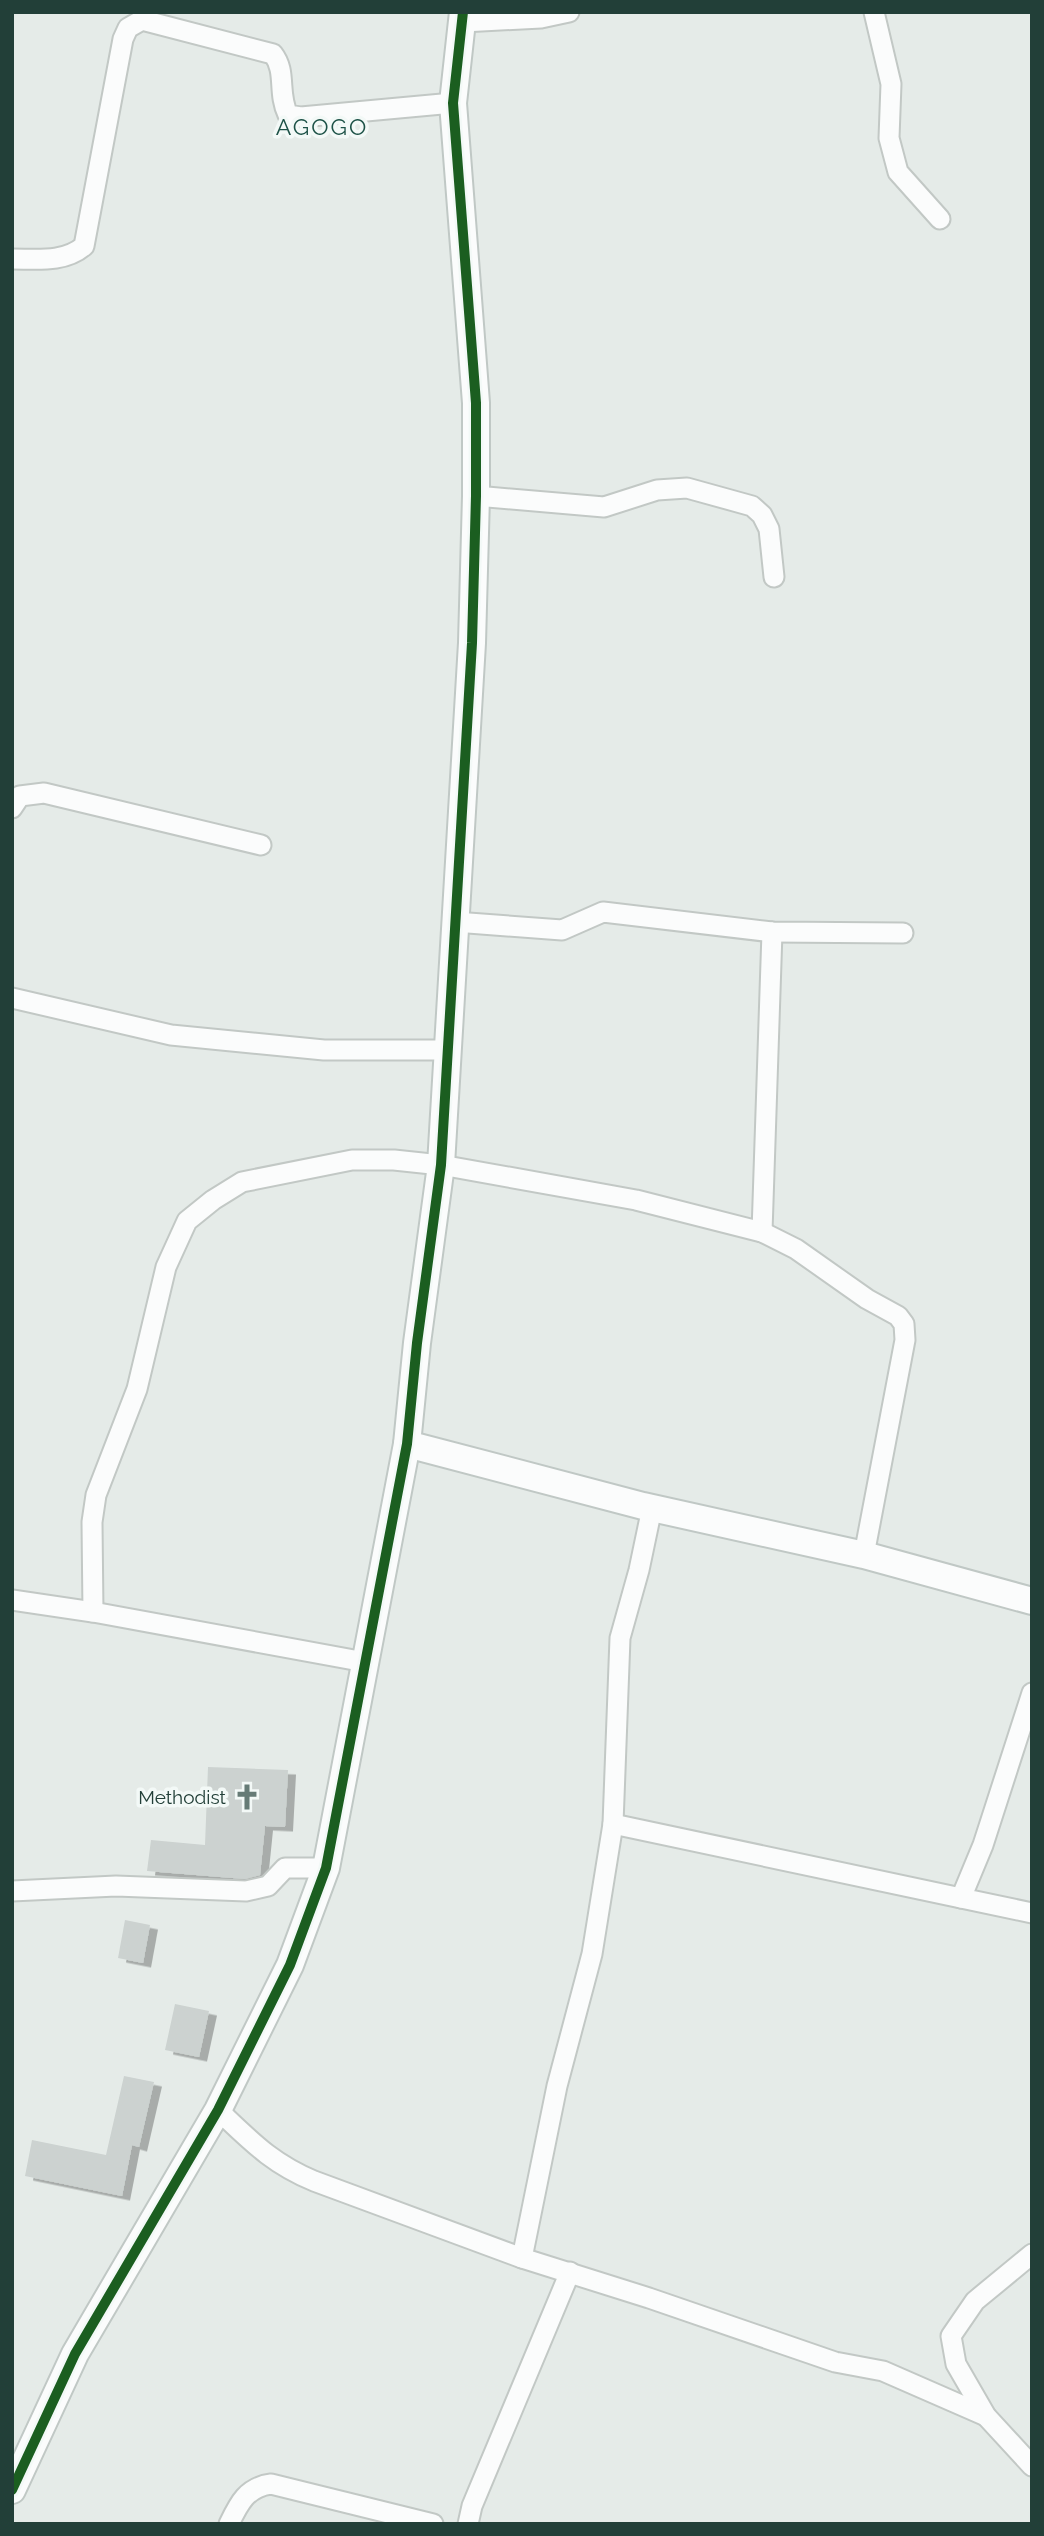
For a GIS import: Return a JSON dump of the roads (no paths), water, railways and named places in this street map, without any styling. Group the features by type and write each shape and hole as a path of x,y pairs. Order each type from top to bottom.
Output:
{"street":[{"path":"12,2490 75,2354 218,2110 290,1965 326,1868 407,1444 417,1343 441,1166 472,643 476,496 476,403 453,103 463,17 541,18 569,12"},
{"path":"874,12 891,84 889,138 898,172 940,219"},
{"path":"12,259 61,258 75,254 84,246 123,39 128,28 142,20 273,54 280,63 282,102 288,115 301,117 453,103"},
{"path":"476,496 604,507 657,490 687,488 752,506 762,515 769,529 774,577"},
{"path":"12,808 20,796 44,793 261,845"},
{"path":"455,922 562,930 603,912 772,932 903,933"},
{"path":"762,1232 772,932"},
{"path":"12,998 171,1035 324,1050 448,1050"},
{"path":"93,1612 92,1522 96,1495 136,1389 166,1267 187,1222 213,1200 242,1182 352,1160 394,1160 441,1166 636,1200 762,1232 796,1248 867,1299 898,1316 904,1324 905,1340 864,1555"},
{"path":"407,1444 652,1508 864,1555 1032,1601"},
{"path":"522,2258 557,2085 592,1954 613,1824 620,1639 652,1508"},
{"path":"12,1600 93,1612 365,1662"},
{"path":"961,1898 983,1845 1032,1693"},
{"path":"613,1824 1032,1913"},
{"path":"12,1891 116,1886 246,1891 268,1886 285,1868 326,1868"},
{"path":"218,2110 262,2151 286,2169 522,2258 835,2362 883,2371 986,2416"},
{"path":"1032,2254 975,2301 951,2336 956,2364 986,2416 1032,2466"},
{"path":"468,2524 472,2506 570,2272"},
{"path":"229,2524 247,2493 261,2485 271,2484 433,2524"}],"place":[{"name":"Methodist","path":"247,1797"}],"district":[{"name":"AGOGO","path":"322,126"}]}
